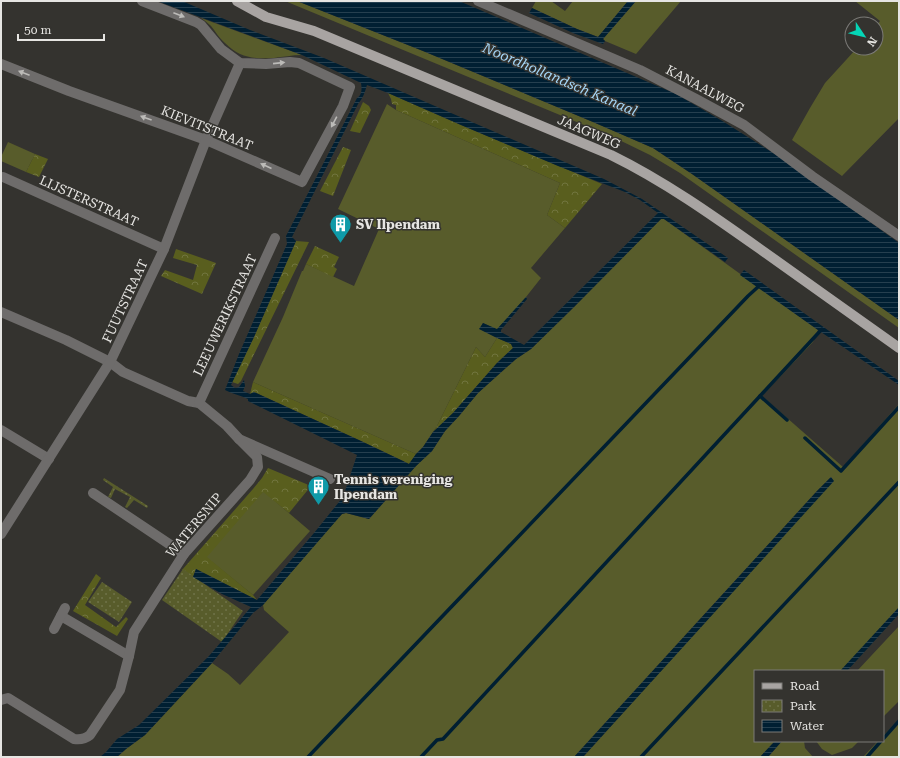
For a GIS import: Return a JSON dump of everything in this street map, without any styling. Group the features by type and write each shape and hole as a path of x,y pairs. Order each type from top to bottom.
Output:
{"main road":[{"name":"JAAGWEG","path":"237,1 266,17 310,29 335,39 611,155 645,172 715,217 899,348"}],"street":[{"path":"142,1 201,25 221,49 240,63"},
{"name":"KANAALWEG","path":"478,1 640,70 737,121 812,176 899,236"},
{"name":"KIEVITSTRAAT","path":"1,64 206,140 302,182 343,106 350,87 299,63 240,63"},
{"name":"FUUTSTRAAT","path":"1,534 110,362 164,249 206,140 240,63"},
{"name":"LIJSTERSTRAAT","path":"3,177 164,249"},
{"name":"LEEUWERIKSTRAAT","path":"198,403 276,238"},
{"path":"1,312 66,340 110,362 123,372 188,401 198,403"},
{"name":"WATERSNIP","path":"1,700 8,698 74,739 78,740 86,738 90,735 120,690 134,632 184,554 250,480 258,467 257,457 227,426 198,403"},
{"path":"1,430 49,459"},
{"path":"239,439 330,479"},
{"path":"93,493 184,554"},
{"path":"54,629 63,612 129,656"}],"green space":[{"path":"285,1 297,1 423,51 653,148 899,320 899,328 680,173 650,155 613,137"},
{"path":"536,1 551,1 565,11 573,1 628,1 598,37 532,8"},
{"path":"636,1 681,1 636,54 603,39"},
{"path":"855,1 899,1 899,118 842,176 792,140 825,83 850,56 884,56 884,16 874,16"},
{"path":"201,18 302,55 274,58 253,58 242,55 225,43 211,26"},
{"path":"388,93 602,184 565,228 547,215 560,183 396,110 396,105 392,104"},
{"path":"363,102 369,106 371,110 360,133 350,131"},
{"path":"387,104 396,110 560,183 547,215 565,228 531,268 541,278 526,297 497,330 483,323 480,329 497,338 485,357 476,347 437,426 423,447 416,454 253,382 306,264 354,286 379,229 338,209"},
{"path":"8,142 35,154 26,172 1,161 1,157"},
{"path":"343,147 351,150 333,196 320,191"},
{"path":"35,154 48,159 39,177 26,172"},
{"path":"661,219 664,219 818,330 813,342 762,396 843,467 899,404 899,608 842,670 754,670 754,742 774,742 760,757 583,757 833,481 831,477 574,757 117,757 145,735 212,663 228,674 240,685 289,632 264,610 263,605 338,518 342,514 346,513 369,519 416,466 432,451 445,431 478,393 516,359 531,349"},
{"path":"296,241 309,242 241,381 238,384 232,382 254,337"},
{"path":"315,246 339,257 334,267 337,269 333,277 306,264"},
{"path":"176,249 216,263 202,294 161,276 165,270 193,280 197,265 173,258"},
{"path":"497,338 511,344 513,348 497,363 453,413 433,432 476,347 485,357"},
{"path":"253,382 416,454 409,464 254,392 250,394"},
{"path":"268,468 311,486 289,513 263,492 207,557 257,600 196,569 193,577 182,570 253,489"},
{"path":"104,478 148,506 147,508 134,500 127,508 125,507 130,497 115,489 111,498 108,497 113,487 103,480"},
{"path":"263,491 310,531 253,595 206,557"},
{"path":"183,569 243,611 222,642 162,600"},
{"path":"96,574 101,578 85,605 116,627 126,617 128,619 117,636 73,611"},
{"path":"102,582 132,602 119,622 88,602"},
{"path":"899,626 899,701 884,716 884,670 858,670"},
{"path":"899,719 899,757 863,757 877,742 884,742 884,735"},
{"path":"781,742 804,742 805,748 813,757 768,757"},
{"path":"817,742 858,742 852,748 832,755 822,749"}],"water":[{"path":"157,1 182,1 250,30 324,58 604,179 642,199 728,258 725,262 664,219 661,219 531,349 516,359 478,393 445,431 432,451 416,466 369,519 346,513 342,514 263,605 253,613 212,663 145,735 117,757 100,757 117,739 139,725 209,656 251,607 222,594 193,577 196,569 257,600 343,497 357,455 248,401 248,399 242,396 225,390 287,244 286,236 361,92 361,83 302,55","holes":["367,85 558,166 625,192 640,200 658,213 524,345 501,332 501,330 527,299 526,297 497,329 483,323 479,329 511,344 513,348 497,363 453,413 433,432 409,464 254,392 250,394 243,391 245,386 244,380 239,387 235,388 231,385 254,337 296,241 292,237 358,104 365,93"]},
{"name":"Noordhollandsch Kanaal","path":"297,1 459,1 676,94 781,158 899,243 899,320 653,148 423,51"},
{"path":"628,1 636,1 603,39 605,41 603,44 573,33 529,13 532,8 598,37"},
{"path":"744,270 899,381 899,385 740,275"},
{"path":"831,477 834,481 583,757 574,757 817,491"},
{"path":"899,607 899,614 848,670 841,670"},
{"path":"774,742 781,742 768,757 760,757"}],"waterway":[{"path":"308,757 759,286"},
{"path":"760,396 822,329"},
{"path":"421,757 437,740 443,739 760,396 787,420"},
{"path":"805,438 841,471 899,407"},
{"path":"641,757 899,482"},
{"path":"884,738 899,721"},
{"path":"867,757 880,742"}],"place":[{"name":"SV Ilpendam","path":"340,244"},
{"name":"Tennis vereniging Ilpendam","path":"318,506"}]}
